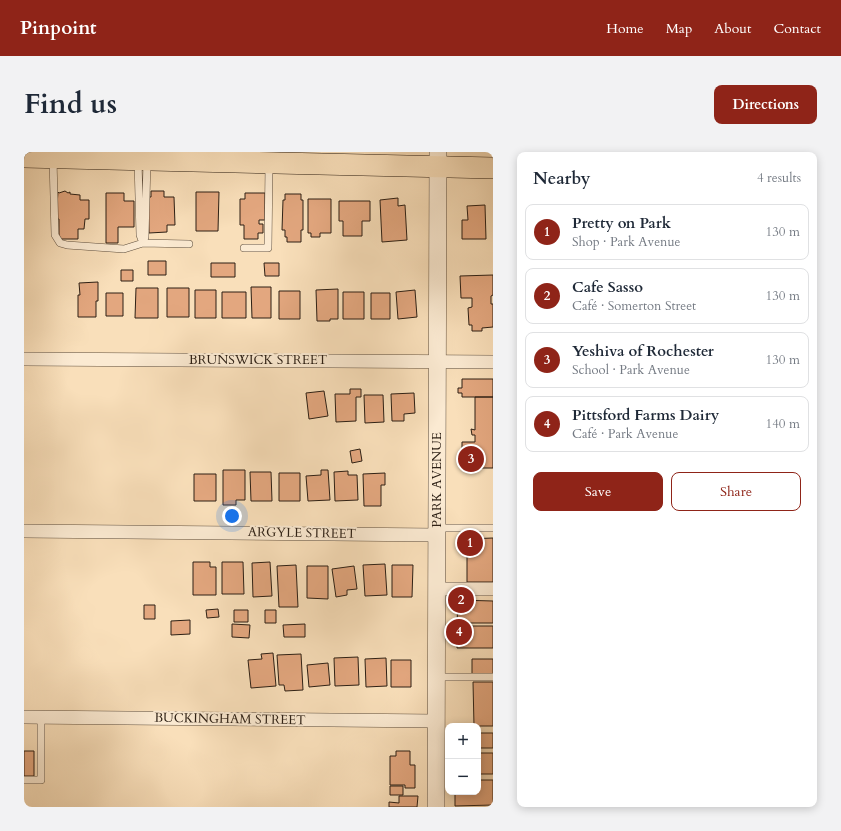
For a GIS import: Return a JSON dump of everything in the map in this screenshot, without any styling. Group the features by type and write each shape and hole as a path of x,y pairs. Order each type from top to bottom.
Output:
{"main road":[{"path":"24,156 269,162 438,159 493,168"}],"street":[{"name":"PARK AVENUE","path":"436,807 438,159"},
{"name":"BRUNSWICK STREET","path":"24,359 493,362"},
{"name":"ARGYLE STREET","path":"24,531 436,531"},
{"path":"437,589 493,589"},
{"name":"BUCKINGHAM STREET","path":"24,717 436,721"}],"lane":[{"path":"53,157 55,235 60,242 67,245 124,249 143,243 189,244"},
{"path":"142,159 145,236 143,243"},
{"path":"244,248 268,248 269,162"},
{"path":"436,531 493,528"},
{"path":"436,677 493,677"},
{"path":"24,780 41,780 41,717"}],"building":[{"path":"65,191 68,193 70,192 70,194 80,195 80,200 89,200 89,219 85,219 84,229 78,229 78,239 59,239 59,219 56,219 58,192"},
{"path":"151,191 164,191 164,197 174,197 175,225 167,225 167,232 149,233 148,197 151,197"},
{"path":"196,192 219,192 218,231 196,231"},
{"path":"106,193 124,193 124,201 134,201 134,227 118,227 118,243 106,243"},
{"path":"245,193 265,193 265,220 259,220 259,224 263,224 263,233 258,233 258,239 244,239 244,225 240,225 240,199 245,199"},
{"path":"285,194 301,194 301,200 303,200 303,230 301,230 301,242 287,242 285,230 282,230 283,200 285,200"},
{"path":"398,198 398,206 405,205 407,240 382,242 380,200"},
{"path":"308,199 331,199 331,233 320,233 320,237 311,237 311,233 308,233"},
{"path":"339,201 370,201 370,221 362,221 362,236 343,236 343,221 339,221"},
{"path":"485,205 486,239 462,239 462,220 468,220 467,206"},
{"path":"148,261 166,261 166,275 148,275"},
{"path":"211,263 235,263 235,277 211,277"},
{"path":"264,263 279,263 279,276 265,276"},
{"path":"121,270 133,270 133,281 121,281"},
{"path":"493,275 493,295 491,296 491,304 493,304 493,327 482,328 482,331 472,331 472,325 469,325 468,308 472,307 472,298 461,298 460,276"},
{"path":"98,282 96,317 78,317 78,295 80,295 79,283"},
{"path":"251,287 271,287 271,318 252,318"},
{"path":"136,288 158,288 158,318 135,318"},
{"path":"167,288 189,288 189,317 167,317"},
{"path":"338,289 338,319 330,319 330,321 317,321 316,290"},
{"path":"195,290 216,290 216,318 195,318"},
{"path":"415,290 417,317 398,319 396,292"},
{"path":"279,291 300,291 300,319 279,319"},
{"path":"222,292 246,292 246,318 222,318"},
{"path":"343,292 364,292 364,319 343,319"},
{"path":"106,293 123,293 123,316 106,316"},
{"path":"371,293 390,293 390,319 371,319"},
{"path":"462,379 493,379 493,397 462,397 462,393 458,393 458,388 462,388"},
{"path":"350,389 361,389 361,397 356,397 356,421 336,422 335,394 350,394"},
{"path":"324,391 328,416 309,419 306,393"},
{"path":"414,393 415,413 404,414 404,421 392,421 391,394"},
{"path":"364,395 383,395 384,422 365,423"},
{"path":"475,397 493,397 493,468 462,468 462,442 475,442 475,435 472,435 471,429 475,430"},
{"path":"360,449 362,461 352,463 350,451"},
{"path":"223,470 245,470 245,500 236,500 236,505 223,505"},
{"path":"321,470 328,470 330,500 308,501 306,476 321,475"},
{"path":"348,471 348,475 357,475 358,500 335,501 334,472"},
{"path":"250,472 271,472 272,501 251,501"},
{"path":"279,473 300,473 300,501 279,501"},
{"path":"385,473 385,485 381,485 381,506 364,506 363,474"},
{"path":"194,474 216,474 216,501 194,501"},
{"path":"493,538 493,582 467,582 467,539"},
{"path":"193,562 210,562 210,567 216,567 216,595 193,595"},
{"path":"222,562 243,562 244,594 222,594"},
{"path":"270,562 272,596 253,597 252,563"},
{"path":"385,564 387,595 365,596 363,565"},
{"path":"296,565 298,607 279,607 277,566"},
{"path":"392,565 413,565 412,597 392,597"},
{"path":"307,566 328,566 328,599 307,598"},
{"path":"354,566 357,589 347,590 347,595 336,597 332,569"},
{"path":"458,600 493,601 493,623 457,623"},
{"path":"144,605 155,605 155,619 144,619"},
{"path":"218,609 219,617 207,618 206,610"},
{"path":"234,610 248,610 248,622 234,622"},
{"path":"265,610 276,610 276,623 265,623"},
{"path":"190,620 190,634 171,635 171,621"},
{"path":"232,624 250,625 249,638 232,637"},
{"path":"305,624 305,637 284,637 283,625"},
{"path":"457,626 493,626 493,648 457,648"},
{"path":"273,653 276,686 251,688 248,660 262,659 261,654"},
{"path":"301,654 303,690 285,691 284,685 279,685 277,655"},
{"path":"358,657 359,685 335,686 334,658"},
{"path":"386,658 387,686 366,687 365,659"},
{"path":"472,659 493,659 493,675 472,675"},
{"path":"391,660 411,660 411,687 391,687"},
{"path":"328,663 330,685 309,687 307,665"},
{"path":"473,682 493,682 493,726 481,726 481,723 474,723"},
{"path":"481,733 493,733 493,748 481,748"},
{"path":"24,751 34,751 34,776 24,776"},
{"path":"396,751 410,751 410,765 415,765 415,788 405,788 405,785 390,785 390,756 396,756"},
{"path":"481,753 493,753 493,774 481,774"},
{"path":"481,780 493,780 493,805 455,806 455,795 481,795"},
{"path":"390,786 403,786 403,795 390,795"},
{"path":"399,796 418,796 417,807 389,807 389,802 399,803"}],"place":[{"name":"Yeshiva of Rochester","path":"471,459"},
{"name":"Pretty on Park","path":"470,543"},
{"name":"Cafe Sasso","path":"461,600"},
{"name":"Pittsford Farms Dairy","path":"459,632"}]}
